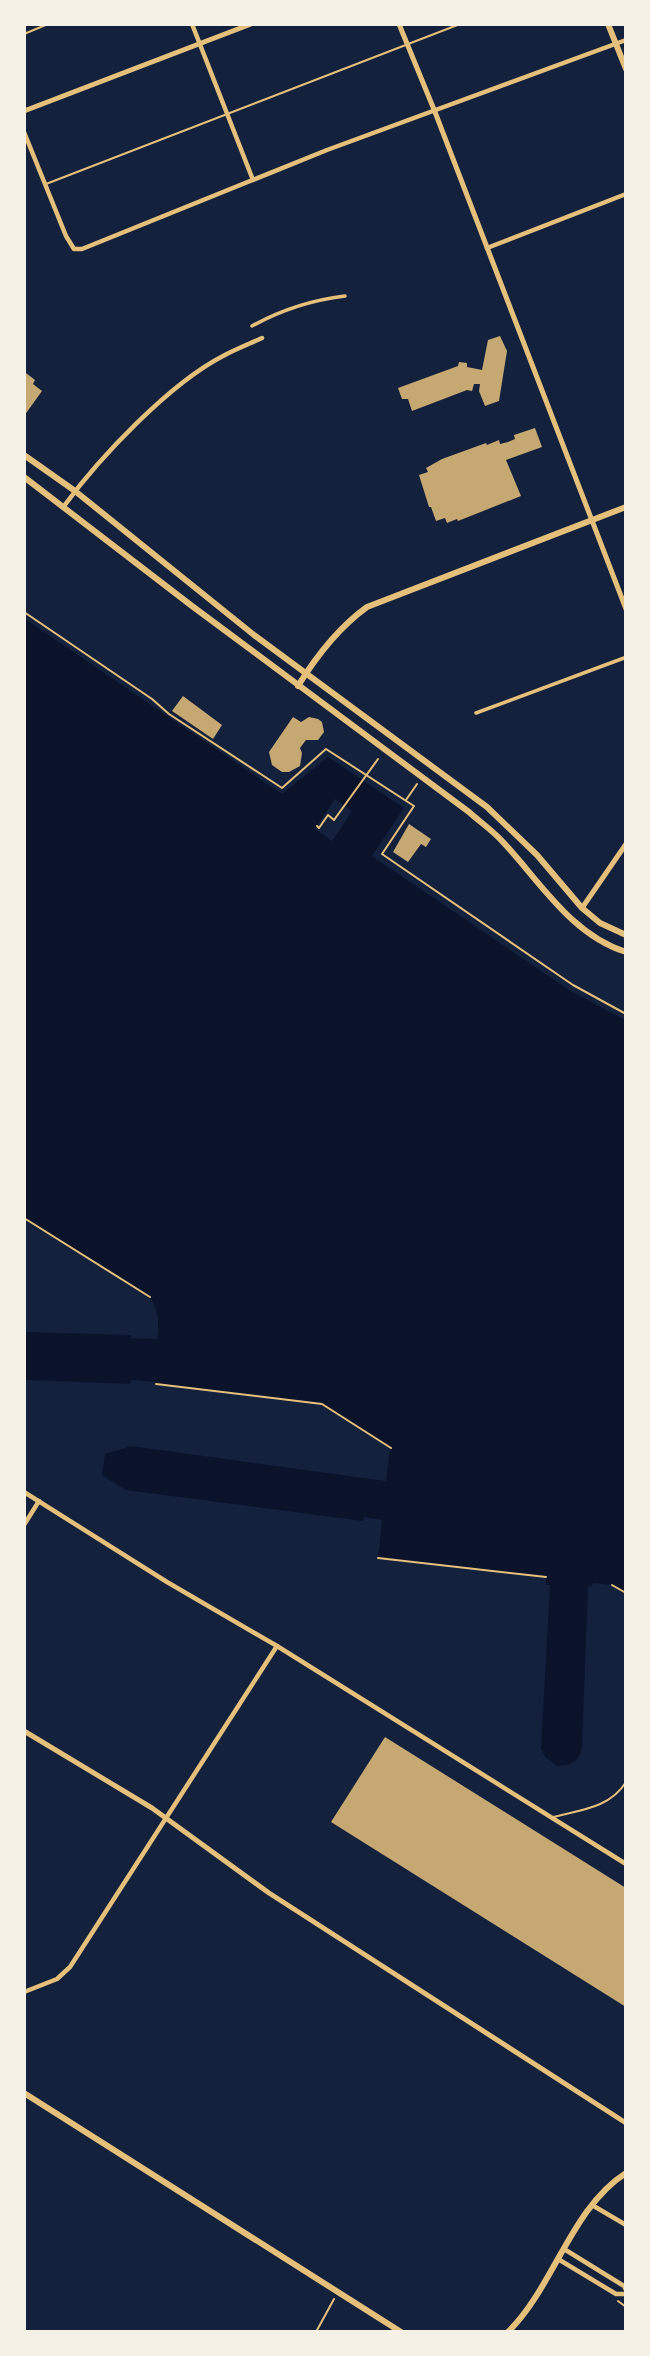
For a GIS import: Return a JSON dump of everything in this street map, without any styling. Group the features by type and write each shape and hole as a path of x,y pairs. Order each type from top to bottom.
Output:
{"main road":[{"path":"608,24 625,69"},
{"path":"24,455 75,491 203,595 488,807 537,855 582,908 600,923 625,935"},
{"path":"24,477 486,826 573,920 599,940 625,952"},
{"path":"298,686 341,627 367,607 625,507"},
{"path":"573,920 582,908"},
{"path":"24,2093 401,2332"},
{"path":"508,2332 527,2309 592,2205 606,2188 625,2173"}],"street":[{"path":"192,24 253,180"},
{"path":"24,111 200,46 251,24"},
{"path":"399,24 625,609"},
{"path":"24,132 66,236 74,249 82,249 327,150 625,40"},
{"path":"486,248 625,194"},
{"path":"252,326 273,314 325,298 345,296"},
{"path":"64,506 141,418 191,377 222,356 262,338"},
{"path":"476,713 624,658"},
{"path":"582,908 625,844"},
{"path":"24,1492 167,1582 277,1646 625,1864"},
{"path":"24,1525 39,1502"},
{"path":"24,1992 57,1979 70,1967 277,1646"},
{"path":"24,1731 164,1818 269,1893 625,2123"},
{"path":"592,2205 625,2225"},
{"path":"558,2259 616,2294 625,2292 624,2286 564,2249"}],"lane":[{"path":"24,34 48,24"},
{"path":"45,184 460,24"},
{"path":"552,1817 601,1804 620,1791 625,1782"}],"path":[{"path":"24,612 152,699 169,714 282,788 326,749 414,806 382,854 573,985 625,1014"},
{"path":"317,826 319,828 328,815 334,820 378,759"},
{"path":"405,801 418,783"},
{"path":"24,1218 150,1297"},
{"path":"156,1384 322,1404 391,1448"},
{"path":"377,1558 547,1577"},
{"path":"612,1585 625,1593"},
{"path":"316,2332 332,2303"}],"water":[{"path":"25,619 282,794 328,757 404,808 372,856 569,990 625,1020 625,1593 611,1585 593,1583 588,1587 582,1749 576,1760 570,1764 558,1766 546,1758 541,1749 550,1585 546,1585 546,1577 378,1558 382,1520 364,1517 363,1521 126,1490 102,1475 105,1454 131,1446 386,1481 390,1448 322,1404 131,1380 130,1384 25,1380 25,1332 131,1335 131,1338 157,1339 158,1322 150,1297 25,1218"}],"pier":[{"path":"335,799 352,811 332,841 315,829"}],"building":[{"path":"500,336 507,351 499,401 485,406 479,391 480,384 474,384 472,391 467,390 412,411 408,399 402,399 398,388 458,366 459,362 482,370 488,340"},
{"path":"26,373 42,391 24,416"},
{"path":"535,428 542,447 506,460 521,496 458,521 457,519 447,523 445,518 436,521 419,475 428,472 426,468 442,459 486,443 487,445 499,440 500,444 508,442 515,439 514,435"},
{"path":"183,696 222,725 213,739 172,711"},
{"path":"293,717 301,722 309,717 318,719 322,722 324,732 318,740 306,740 300,748 300,766 289,772 282,772 272,765 269,752"},
{"path":"409,824 431,839 426,847 421,844 408,862 393,852"},
{"path":"385,1737 626,1888 626,2007 331,1822"}]}
